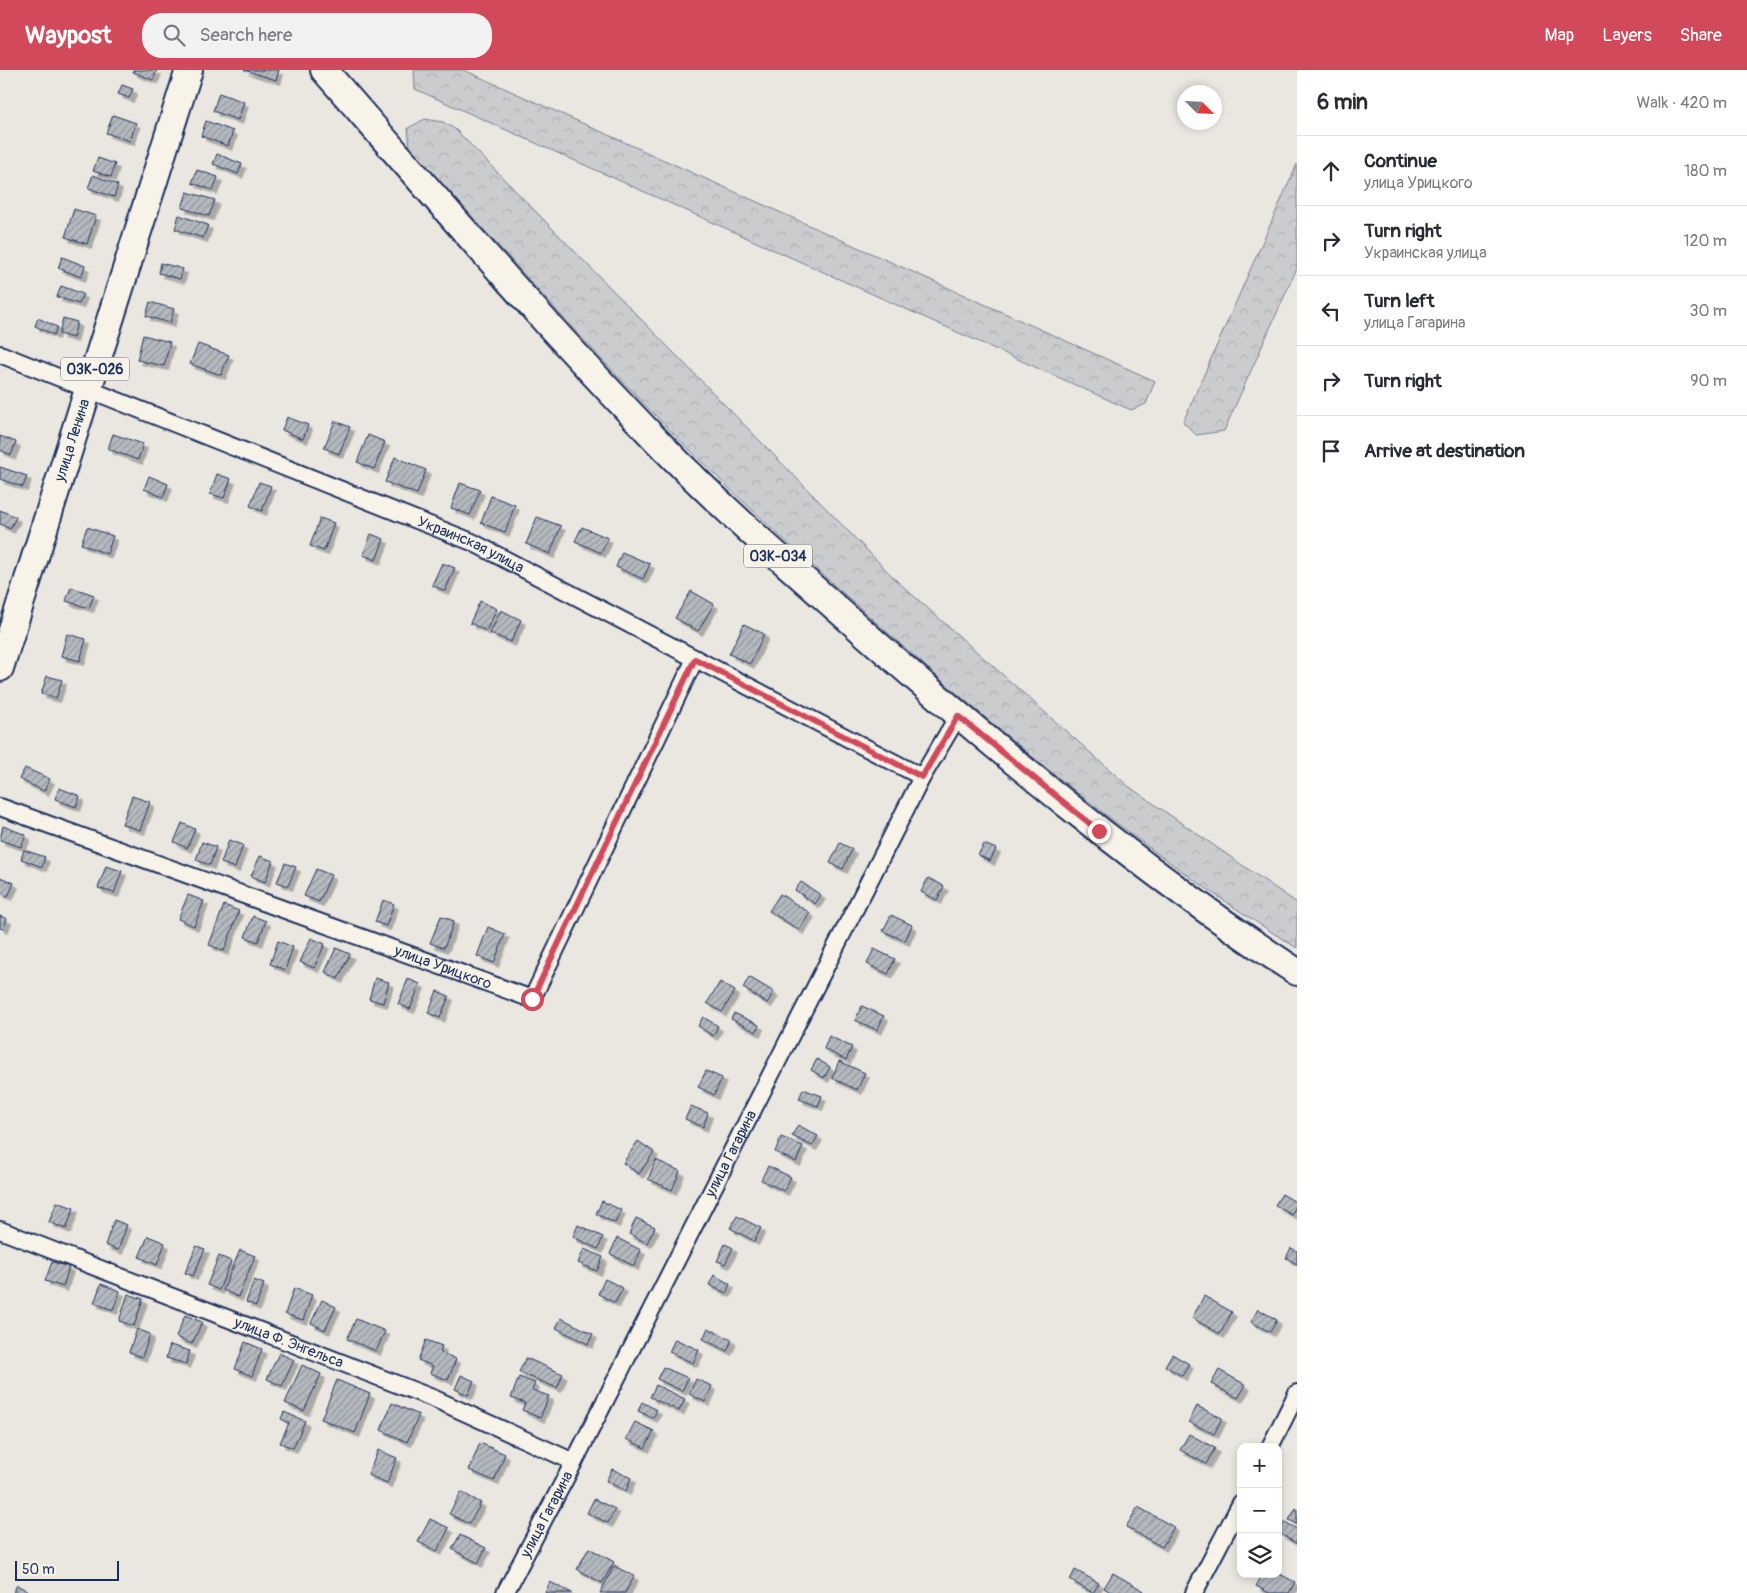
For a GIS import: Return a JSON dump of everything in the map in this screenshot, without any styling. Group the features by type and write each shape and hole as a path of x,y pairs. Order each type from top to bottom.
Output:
{"main road":[{"name":"улица Ленина","path":"0,668 189,70"},
{"name":"03К-034","path":"324,70 466,233 660,443 778,557 958,716 1099,831 1162,878 1297,972"}],"street":[{"name":"Украинская улица","path":"0,354 472,542 922,777"},
{"name":"улица Урицкого","path":"0,807 532,999 695,659"},
{"name":"улица Гагарина","path":"505,1593 574,1462 922,777 958,716"},
{"name":"улица Ф. Энгельса","path":"0,1230 435,1399 574,1462"},
{"path":"1272,1443 1297,1393"},
{"path":"1194,1593 1237,1511"}],"green space":[{"path":"414,70 464,70 1155,381 1146,404 1131,410 415,89"},
{"path":"425,119 443,122 456,130 897,581 1128,786 1297,903 1297,948 1241,912 1133,836 1029,754 878,624 734,492 619,378 410,148 408,128"},
{"path":"1297,164 1297,268 1224,431 1196,435 1183,422"}],"building":[{"path":"133,70 157,70 153,80 133,72"},
{"path":"244,70 279,70 276,80"},
{"path":"122,85 133,89 129,98 118,94"},
{"path":"219,93 244,102 238,120 213,111"},
{"path":"113,115 136,123 130,141 106,133"},
{"path":"206,121 233,131 228,146 201,136"},
{"path":"217,154 242,164 238,174 213,164"},
{"path":"98,158 115,164 111,177 93,171"},
{"path":"197,170 218,177 213,190 192,183"},
{"path":"93,175 118,185 114,197 88,188"},
{"path":"187,192 215,200 209,216 182,208"},
{"path":"74,209 96,216 87,244 65,237"},
{"path":"179,215 208,225 203,238 175,229"},
{"path":"62,257 85,266 81,277 58,268"},
{"path":"161,263 183,269 180,279 159,273"},
{"path":"61,286 83,294 79,304 57,297"},
{"path":"150,302 174,309 170,323 146,316"},
{"path":"38,318 57,327 54,335 35,326"},
{"path":"63,318 77,322 73,338 59,334"},
{"path":"143,335 170,342 164,366 137,360"},
{"path":"198,344 229,355 221,375 190,364"},
{"path":"287,417 308,425 303,439 282,430"},
{"path":"335,421 350,427 339,454 324,448"},
{"path":"113,434 143,444 138,460 108,449"},
{"path":"368,435 385,442 374,469 357,462"},
{"path":"0,436 16,442 11,455 0,450"},
{"path":"395,457 426,470 417,494 385,482"},
{"path":"0,467 27,476 23,487 0,479"},
{"path":"217,474 231,479 224,498 210,494"},
{"path":"149,476 168,484 163,497 144,489"},
{"path":"259,482 271,486 262,511 250,506"},
{"path":"460,483 480,490 470,515 451,508"},
{"path":"491,496 515,505 505,532 481,523"},
{"path":"0,510 16,517 10,529 0,524"},
{"path":"537,517 561,526 550,554 526,544"},
{"path":"320,518 334,523 324,551 310,546"},
{"path":"87,527 113,536 107,554 81,544"},
{"path":"582,527 608,538 601,553 575,541"},
{"path":"371,534 384,539 376,560 363,555"},
{"path":"622,552 650,564 643,579 616,567"},
{"path":"442,563 455,568 445,591 432,585"},
{"path":"71,587 94,595 89,608 66,601"},
{"path":"691,591 714,604 698,631 675,618"},
{"path":"480,601 497,609 486,631 470,623"},
{"path":"501,610 521,620 511,642 490,633"},
{"path":"744,624 764,634 750,664 729,654"},
{"path":"67,634 86,639 80,661 61,656"},
{"path":"47,676 62,680 56,698 41,694"},
{"path":"25,768 50,779 44,791 19,779"},
{"path":"59,788 80,796 76,807 55,799"},
{"path":"132,796 150,802 140,830 122,824"},
{"path":"182,823 195,829 187,848 174,842"},
{"path":"3,826 26,835 21,847 0,840"},
{"path":"229,840 243,845 235,868 221,863"},
{"path":"202,842 216,847 210,865 196,860"},
{"path":"840,843 852,849 843,869 830,863"},
{"path":"984,844 996,849 990,861 978,855"},
{"path":"24,850 45,857 42,867 21,859"},
{"path":"260,856 273,861 265,882 251,876"},
{"path":"285,863 296,867 288,886 277,882"},
{"path":"106,866 122,871 114,893 98,888"},
{"path":"316,869 331,875 319,902 304,896"},
{"path":"0,877 14,883 8,896 0,893"},
{"path":"928,878 944,886 937,900 921,892"},
{"path":"801,882 821,895 815,904 795,890"},
{"path":"780,894 810,913 799,930 769,911"},
{"path":"188,895 204,901 194,926 178,919"},
{"path":"383,900 394,904 386,926 375,922"},
{"path":"224,905 239,911 224,951 209,945"},
{"path":"891,915 912,925 905,941 883,931"},
{"path":"0,916 7,919 3,929 0,928"},
{"path":"253,916 266,921 258,942 245,937"},
{"path":"441,916 454,921 444,948 430,943"},
{"path":"488,927 505,934 494,963 477,956"},
{"path":"311,938 325,944 314,968 300,962"},
{"path":"278,941 293,947 285,970 270,964"},
{"path":"336,948 350,954 338,979 325,972"},
{"path":"874,949 895,959 888,974 867,964"},
{"path":"749,977 774,992 767,1003 743,988"},
{"path":"375,978 389,982 383,1003 369,999"},
{"path":"408,979 420,984 410,1009 398,1004"},
{"path":"720,982 735,991 722,1012 707,1003"},
{"path":"437,991 449,996 440,1018 428,1013"},
{"path":"862,1006 884,1016 877,1030 855,1020"},
{"path":"734,1013 759,1025 756,1032 731,1019"},
{"path":"703,1017 718,1026 713,1036 698,1026"},
{"path":"829,1036 852,1047 846,1060 824,1049"},
{"path":"817,1059 830,1067 824,1078 811,1070"},
{"path":"839,1061 865,1073 857,1090 832,1078"},
{"path":"706,1071 722,1078 714,1095 698,1087"},
{"path":"803,1089 822,1096 818,1106 799,1099"},
{"path":"691,1106 708,1113 703,1127 685,1119"},
{"path":"798,1125 818,1136 812,1146 792,1136"},
{"path":"781,1137 803,1146 796,1162 775,1152"},
{"path":"638,1141 654,1152 639,1174 623,1163"},
{"path":"656,1160 680,1171 672,1190 648,1179"},
{"path":"768,1166 791,1177 784,1191 761,1180"},
{"path":"1282,1194 1297,1203 1292,1215 1275,1205"},
{"path":"602,1201 621,1210 615,1223 596,1214"},
{"path":"57,1202 74,1208 66,1229 49,1222"},
{"path":"737,1216 761,1228 754,1241 730,1228"},
{"path":"636,1218 655,1227 647,1243 629,1234"},
{"path":"114,1220 127,1225 118,1250 105,1245"},
{"path":"578,1225 603,1237 598,1249 573,1237"},
{"path":"148,1236 165,1243 157,1265 139,1257"},
{"path":"617,1238 641,1250 634,1266 610,1254"},
{"path":"725,1244 733,1248 725,1264 717,1261"},
{"path":"196,1246 205,1249 193,1276 185,1273"},
{"path":"1291,1248 1297,1251 1297,1264 1286,1258"},
{"path":"584,1249 603,1257 597,1271 578,1263"},
{"path":"240,1250 255,1256 238,1297 223,1290"},
{"path":"219,1256 231,1261 219,1290 207,1285"},
{"path":"52,1262 69,1267 63,1287 45,1281"},
{"path":"714,1275 730,1284 726,1293 709,1285"},
{"path":"605,1279 623,1288 615,1303 598,1294"},
{"path":"254,1280 264,1284 256,1306 246,1302"},
{"path":"101,1284 120,1291 113,1310 94,1303"},
{"path":"294,1288 312,1295 303,1320 285,1314"},
{"path":"128,1294 143,1299 134,1326 119,1321"},
{"path":"1204,1296 1232,1312 1220,1334 1192,1318"},
{"path":"322,1300 336,1307 325,1330 311,1323"},
{"path":"1258,1309 1277,1320 1270,1332 1251,1322"},
{"path":"185,1315 202,1322 192,1344 176,1337"},
{"path":"561,1318 593,1334 588,1344 556,1328"},
{"path":"356,1319 385,1331 376,1351 347,1339"},
{"path":"708,1328 732,1340 727,1351 703,1339"},
{"path":"137,1329 150,1334 142,1357 129,1352"},
{"path":"675,1339 699,1350 693,1363 669,1352"},
{"path":"426,1340 442,1346 440,1352 456,1359 448,1380 430,1373 433,1366 418,1360"},
{"path":"245,1342 262,1349 252,1376 235,1369"},
{"path":"170,1345 190,1351 186,1364 166,1358"},
{"path":"279,1353 294,1360 282,1386 267,1379"},
{"path":"1172,1354 1189,1364 1182,1376 1165,1366"},
{"path":"526,1358 563,1374 557,1388 519,1372"},
{"path":"302,1365 321,1374 304,1411 285,1403"},
{"path":"663,1367 688,1378 682,1391 657,1379"},
{"path":"1219,1370 1246,1385 1238,1398 1211,1384"},
{"path":"461,1375 474,1381 468,1395 455,1389"},
{"path":"519,1377 535,1383 532,1390 549,1396 540,1418 522,1410 525,1403 511,1398"},
{"path":"696,1379 712,1386 705,1402 689,1394"},
{"path":"337,1380 370,1394 355,1433 321,1419"},
{"path":"656,1385 685,1399 679,1411 650,1397"},
{"path":"642,1402 657,1410 653,1418 638,1411"},
{"path":"392,1403 419,1415 407,1442 381,1430"},
{"path":"1197,1406 1222,1418 1214,1434 1189,1422"},
{"path":"284,1412 305,1421 293,1448 280,1443 289,1423 281,1419"},
{"path":"635,1422 654,1431 645,1448 626,1439"},
{"path":"1189,1434 1215,1448 1206,1464 1180,1450"},
{"path":"480,1443 505,1454 494,1481 469,1470"},
{"path":"378,1450 397,1458 387,1483 368,1475"},
{"path":"612,1469 631,1478 626,1491 606,1481"},
{"path":"461,1492 481,1503 469,1524 449,1514"},
{"path":"594,1499 615,1509 608,1523 587,1513"},
{"path":"1138,1507 1174,1527 1162,1547 1126,1527"},
{"path":"1297,1509 1297,1524 1289,1520"},
{"path":"430,1519 449,1528 437,1551 418,1542"},
{"path":"1285,1522 1297,1529 1297,1544 1282,1535 1282,1528"},
{"path":"460,1535 486,1548 478,1563 452,1549"},
{"path":"589,1548 614,1562 602,1583 577,1569"},
{"path":"614,1566 634,1576 625,1593 600,1593"},
{"path":"1075,1570 1099,1583 1093,1593 1070,1580"},
{"path":"1113,1573 1144,1591 1143,1593 1112,1593 1104,1588"},
{"path":"1282,1575 1295,1582 1289,1593 1269,1593 1256,1586 1261,1578 1282,1578"},
{"path":"550,1582 572,1593 545,1593"},
{"path":"17,1585 31,1593 13,1593"}],"route":[{"path":"532,999 695,659 922,777 958,716 1099,831"}]}
